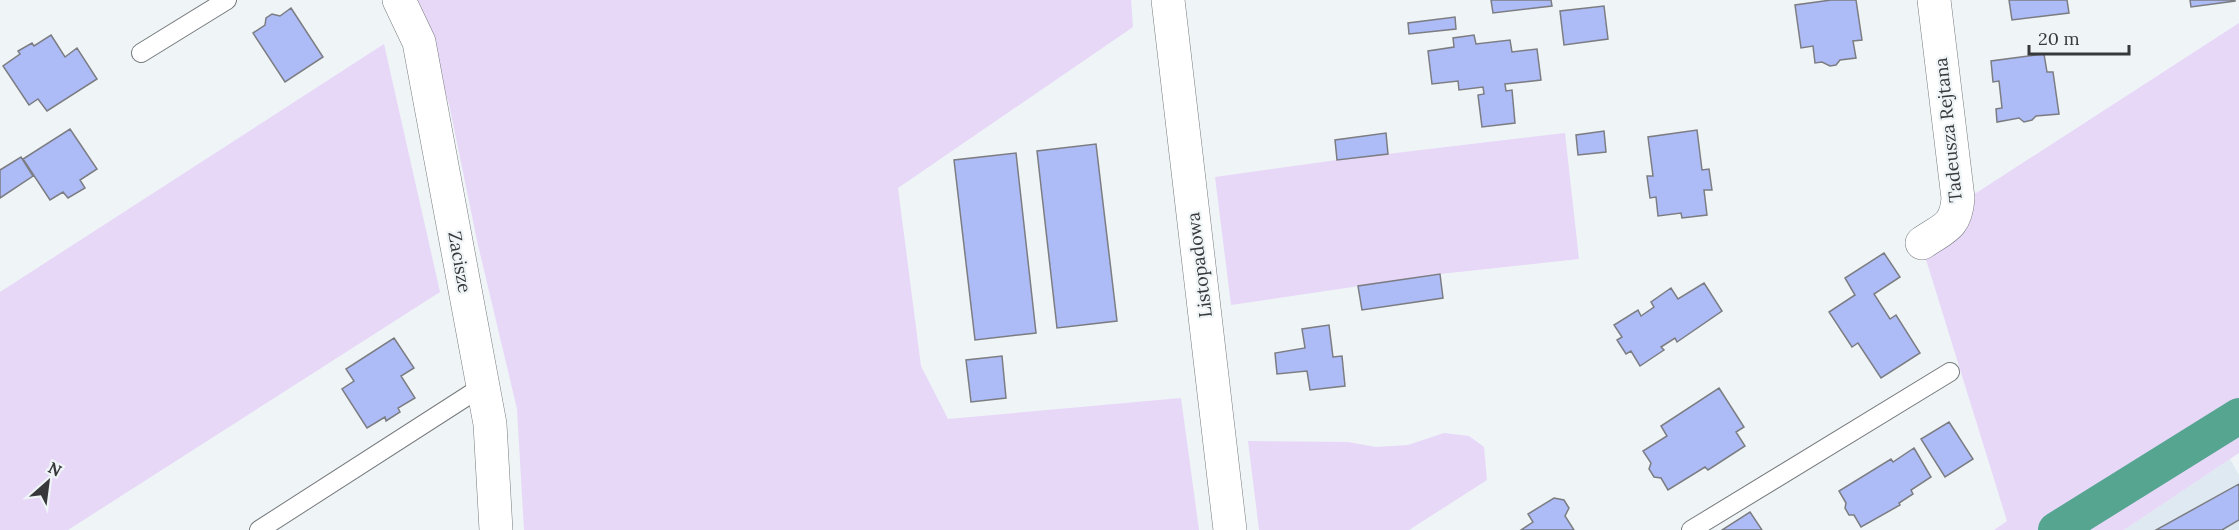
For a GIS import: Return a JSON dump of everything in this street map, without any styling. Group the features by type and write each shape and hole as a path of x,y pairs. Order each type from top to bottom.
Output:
{"street":[{"name":"Zacisze","path":"399,0 419,42 490,424 496,530"},
{"name":"Listopadowa","path":"1168,0 1230,530"},
{"name":"Tadeusza Rejtana","path":"1922,243 1952,223 1958,198 1934,0"}],"lane":[{"path":"141,53 227,0"},
{"path":"1691,530 1950,372"},
{"path":"260,530 483,386"}],"shaded area":[{"path":"416,0 1131,0 1133,27 898,188 921,366 948,419 1181,398 1199,530 524,530 517,409 478,245 449,104"},
{"path":"2239,23 2239,453 2124,530 1994,530 2007,521 1924,253 1970,197"},
{"path":"384,44 440,292 68,530 0,530 0,292"},
{"path":"1565,133 1579,259 1440,274 1231,305 1215,177"},
{"path":"1444,433 1469,436 1484,447 1487,480 1409,530 1259,530 1248,441 1348,442 1376,447 1408,445"},
{"path":"2230,459 2239,475 2239,530 2124,530"}],"building":[{"path":"1491,0 1551,0 1552,6 1493,13"},
{"path":"1831,0 1856,0 1862,40 1853,41 1856,58 1840,60 1836,65 1830,66 1822,62 1815,63 1813,46 1801,48 1795,5"},
{"path":"2009,0 2067,0 2069,13 2012,20"},
{"path":"2190,0 2235,0 2235,1 2191,7"},
{"path":"1604,6 1608,39 1564,45 1560,11"},
{"path":"291,8 323,57 285,82 253,33 265,25 266,18 272,14 280,16"},
{"path":"1455,17 1456,29 1409,34 1408,23"},
{"path":"51,35 65,57 77,48 97,79 47,111 38,99 29,105 3,66 20,54 18,51 32,43 34,46"},
{"path":"1474,35 1476,44 1510,40 1512,52 1537,49 1541,80 1505,84 1506,91 1512,90 1515,123 1482,127 1478,95 1484,94 1483,87 1459,90 1458,81 1432,84 1428,51 1454,47 1453,38"},
{"path":"2044,54 2047,72 2053,72 2059,114 2036,116 2024,122 2019,118 1997,122 1996,109 2002,108 1999,81 1993,82 1991,61"},
{"path":"70,129 97,169 80,180 85,188 68,198 63,192 50,200 23,159"},
{"path":"1697,130 1702,170 1709,169 1712,190 1704,190 1707,215 1682,218 1681,213 1658,216 1656,197 1650,198 1647,176 1653,176 1648,137"},
{"path":"1604,131 1606,152 1578,155 1576,135"},
{"path":"1386,133 1388,154 1337,160 1335,140"},
{"path":"1096,144 1117,321 1057,328 1037,151"},
{"path":"1016,153 1036,333 975,340 954,160"},
{"path":"21,157 33,176 0,198 0,170"},
{"path":"1884,253 1900,277 1874,294 1890,319 1896,315 1920,353 1881,378 1858,343 1852,347 1829,312 1855,295 1845,278"},
{"path":"1440,274 1443,298 1362,310 1358,286"},
{"path":"1704,283 1722,311 1677,342 1675,338 1661,347 1664,350 1640,366 1631,351 1626,354 1617,340 1622,337 1614,325 1638,310 1641,316 1654,307 1651,302 1671,288 1678,299"},
{"path":"1329,325 1333,357 1342,356 1345,386 1310,390 1307,371 1277,374 1275,353 1305,348 1302,329"},
{"path":"394,338 414,368 401,376 415,398 398,408 400,412 386,421 385,417 367,428 342,389 354,381 346,369"},
{"path":"1002,356 1006,398 971,402 966,360"},
{"path":"1719,388 1744,427 1736,432 1745,446 1708,470 1705,467 1668,490 1661,478 1654,477 1649,469 1651,463 1643,451 1667,436 1661,426"},
{"path":"1949,422 1973,459 1945,477 1921,439"},
{"path":"1914,448 1931,477 1911,490 1913,494 1899,503 1900,505 1861,527 1854,515 1849,515 1845,508 1846,503 1839,491 1891,459 1893,462"},
{"path":"2239,484 2239,520 2222,530 2156,530"},
{"path":"1554,498 1564,500 1569,508 1565,516 1574,530 1521,530 1533,522 1528,514"},
{"path":"1750,512 1762,530 1722,530"}],"waterway":[{"path":"2056,530 2239,416"}]}
